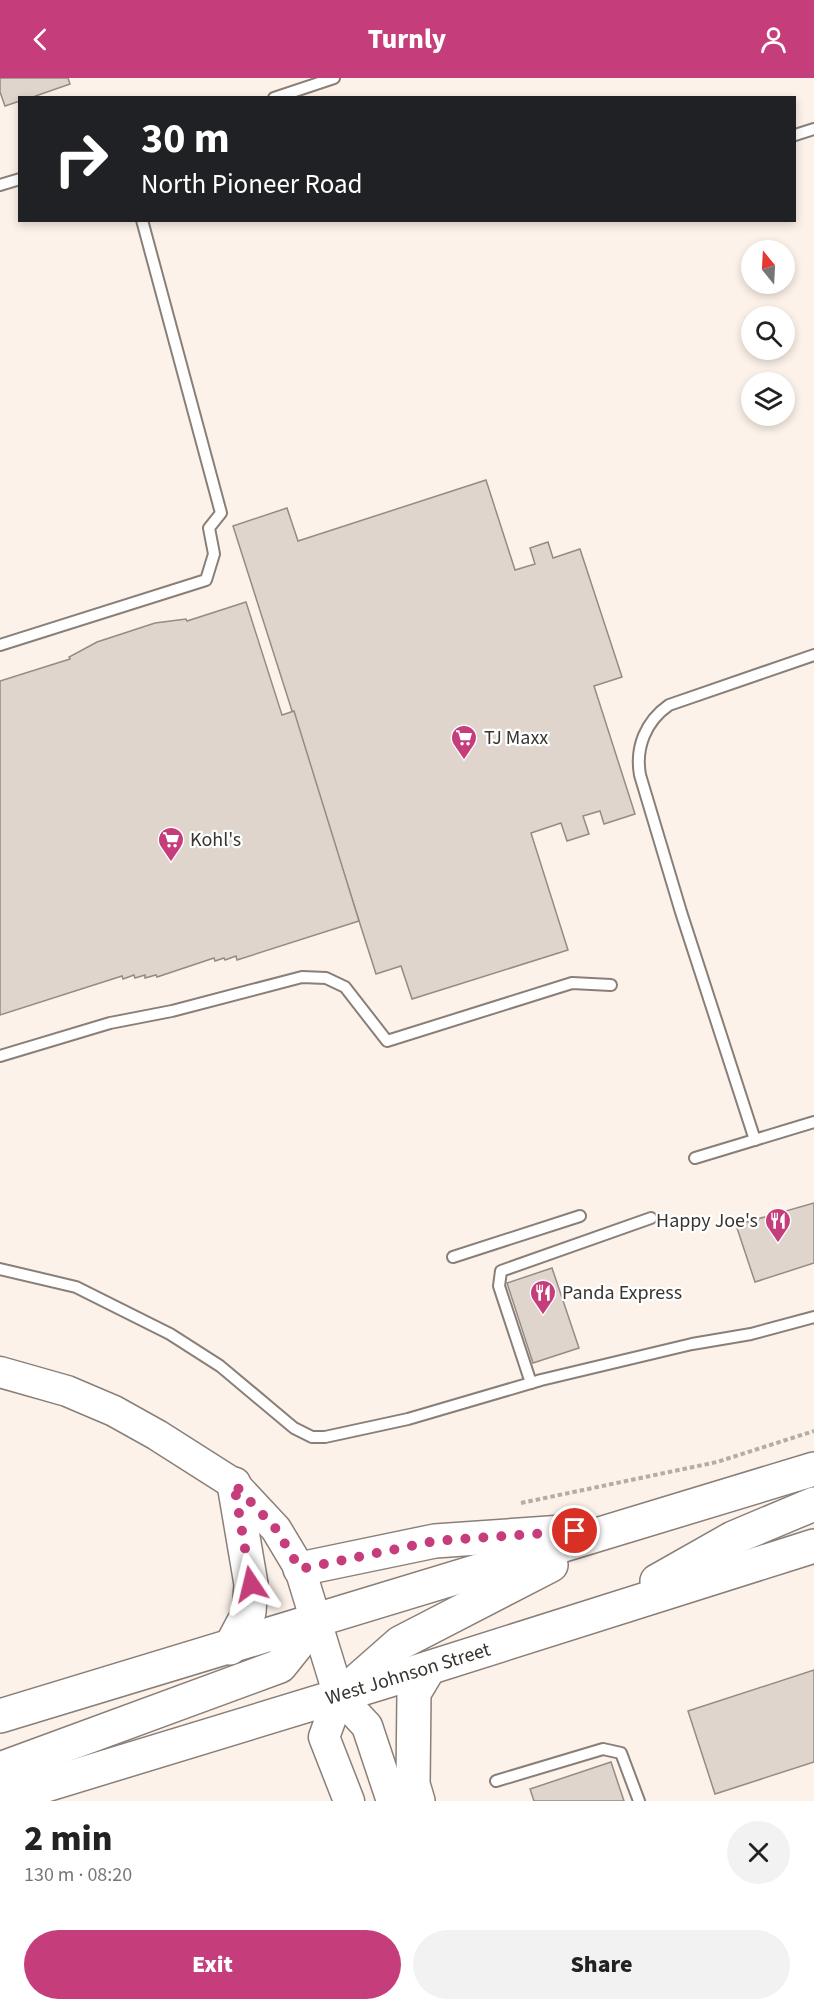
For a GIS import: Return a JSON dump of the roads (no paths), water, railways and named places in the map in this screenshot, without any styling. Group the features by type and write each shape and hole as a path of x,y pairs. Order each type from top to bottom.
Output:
{"main road":[{"path":"0,1371 67,1391 114,1411 234,1484 276,1529 300,1569 339,1696 367,1726 392,1801"},
{"path":"0,1716 814,1469"},
{"path":"230,1648 249,1612 251,1584 234,1484"},
{"path":"598,1614 733,1538 814,1504"},
{"path":"300,1569 435,1541 622,1528"},
{"path":"349,1801 324,1737 339,1696 400,1643 622,1528"},
{"name":"West Johnson Street","path":"0,1799 339,1696 814,1546"},
{"path":"0,1769 280,1666 316,1621"},
{"path":"418,1801 413,1784 414,1693 429,1668"}],"lane":[{"path":"280,96 334,78"},
{"path":"796,135 814,129"},
{"path":"0,185 18,180"},
{"path":"0,645 206,580 214,554 209,528 222,513 143,222"},
{"path":"755,1140 677,899 640,775 639,753 652,722 669,705 814,655"},
{"path":"0,1056 110,1023 172,1011 302,977 326,978 345,987 387,1041 572,983 611,985"},
{"path":"695,1158 814,1122"},
{"path":"453,1257 580,1216"},
{"path":"531,1383 499,1286 501,1271 651,1218"},
{"path":"0,1269 76,1287 170,1334 220,1366 294,1428 312,1437 325,1437 408,1419 531,1383 814,1317"},
{"path":"496,1781 603,1749 613,1750 621,1753 639,1801"}],"place":[{"name":"TJ Maxx","path":"464,761"},
{"name":"Kohl's","path":"171,863"},
{"name":"Happy Joe's","path":"778,1244"},
{"name":"Panda Express","path":"543,1316"}]}
